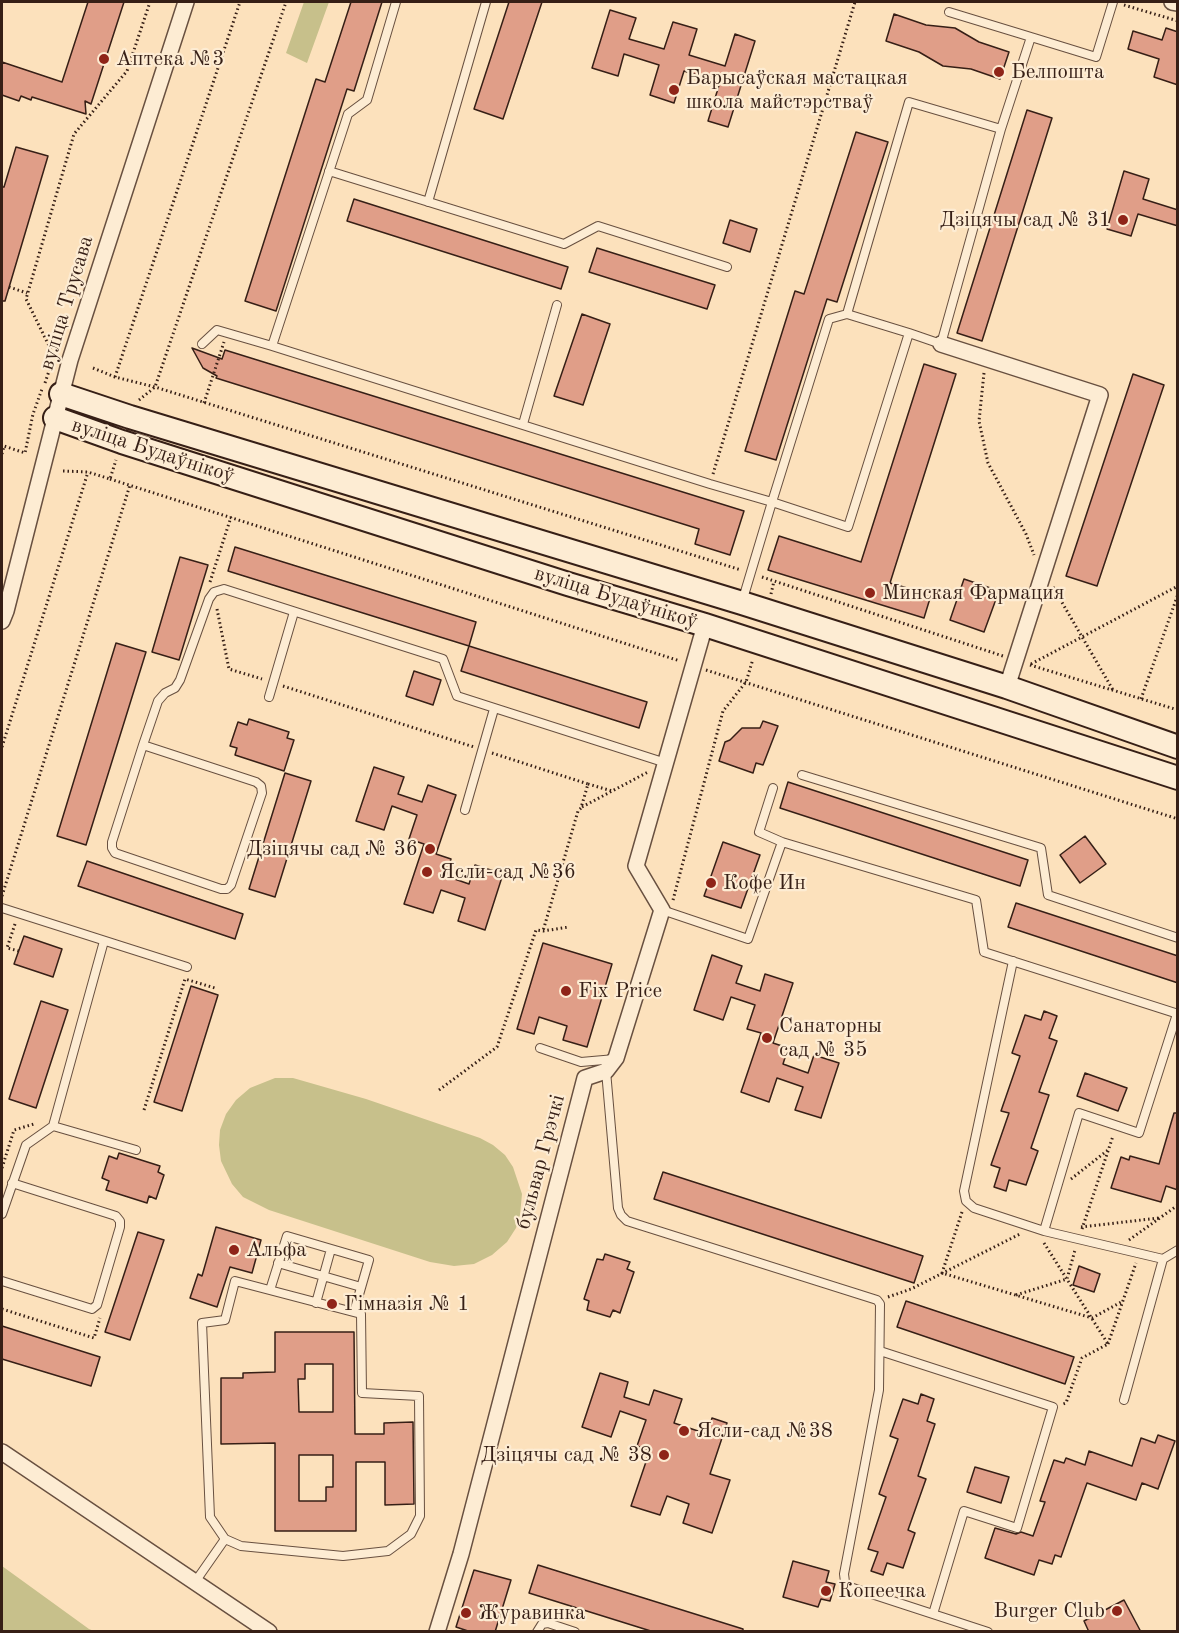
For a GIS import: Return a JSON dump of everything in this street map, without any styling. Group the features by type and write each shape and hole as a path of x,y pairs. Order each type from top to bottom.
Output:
{"street":[{"name":"вуліца Трусава","path":"3,614 74,349 186,2"},
{"path":"1172,2 1178,3"},
{"path":"941,344 1100,395 1043,576 1022,662 1007,687 998,720"},
{"name":"вуліца Будаўнікоў","path":"62,394 130,417 742,603 1007,687 1178,747"},
{"name":"вуліца Будаўнікоў","path":"55,418 122,442 568,584 705,625 1178,778"},
{"path":"568,584 578,554"},
{"path":"666,911 636,866 705,625"},
{"name":"бульвар Грэчкі","path":"437,1632 461,1554 585,1078 606,1071 616,1058 666,911"},
{"path":"2,1452 269,1632"}],"lane":[{"path":"272,346 348,114 367,100 396,2"},
{"path":"428,202 486,2"},
{"path":"949,12 1096,57 1113,2"},
{"path":"742,603 829,318 847,314 941,344 1001,129 1030,37"},
{"path":"847,314 909,102 1001,129"},
{"path":"329,171 564,244 598,226 727,267"},
{"path":"523,424 557,305"},
{"path":"202,344 217,330 848,527 909,333"},
{"path":"143,745 256,782 261,786 262,793 231,885 227,889 221,889 116,853 112,848 112,842 143,745 158,702 165,693 175,688 180,680 209,599 214,592 224,589 442,659 457,696 666,763"},
{"path":"268,697 294,612"},
{"path":"465,810 494,709"},
{"path":"802,775 1041,848 1048,895 1178,938"},
{"path":"774,788 759,832 782,842 976,900 984,952 1177,1014 1139,1133 1079,1113 1044,1231"},
{"path":"666,911 748,939 782,842"},
{"path":"2,908 187,967"},
{"path":"2,1214 26,1145 53,1125 104,941"},
{"path":"1012,961 964,1191 966,1201 974,1208 1044,1231 1164,1259"},
{"path":"540,1048 581,1062 616,1058"},
{"path":"606,1071 618,1208 627,1221 877,1300 880,1304 882,1310 879,1390 844,1574 845,1582 850,1587 988,1632"},
{"path":"53,1125 136,1149"},
{"path":"2,1281 92,1309 98,1305 120,1227 120,1221 116,1216 12,1183"},
{"path":"270,1290 287,1236 369,1260 354,1312"},
{"path":"316,1303 331,1249"},
{"path":"1124,1400 1164,1259 1178,1250"},
{"path":"278,1263 361,1287"},
{"path":"235,1281 270,1290 361,1314 362,1393 419,1396 420,1516 411,1533 388,1551 343,1556 241,1546 225,1539 210,1517 202,1323 225,1320 235,1281"},
{"path":"880,1351 1053,1407 1017,1528 964,1511 933,1614"},
{"path":"195,1582 225,1539"},
{"path":"537,1632 542,1624 548,1623 575,1632"}],"path":[{"path":"2,454 4,446 25,453 33,414 54,356 26,299 74,134 127,70 150,2"},
{"path":"116,377 240,2"},
{"path":"135,403 155,387 286,2"},
{"path":"710,484 855,2"},
{"path":"1113,2 1178,21"},
{"path":"9,286 28,293"},
{"path":"204,403 224,342"},
{"path":"986,358 979,421 988,463 1026,534 1043,576 1050,582 1113,690"},
{"path":"93,368 751,573 1022,662 1178,710"},
{"path":"110,478 117,457"},
{"path":"63,471 88,472 110,478 1178,819"},
{"path":"2,747 88,472"},
{"path":"2,896 130,485"},
{"path":"231,517 208,588 214,592 229,669 612,791"},
{"path":"1022,662 1082,636 1178,586"},
{"path":"1141,699 1178,594"},
{"path":"666,911 723,711 746,682 753,659"},
{"path":"581,808 650,771"},
{"path":"543,931 588,784"},
{"path":"15,923 7,948 19,951"},
{"path":"440,1090 497,1047 536,930 569,927"},
{"path":"144,1110 185,980 214,988"},
{"path":"2,1168 14,1130 43,1122"},
{"path":"1067,1279 1116,1126"},
{"path":"1055,1191 1108,1150"},
{"path":"942,1273 966,1201"},
{"path":"1118,1249 1177,1206"},
{"path":"1073,1227 1159,1218"},
{"path":"877,1300 911,1289 1034,1227 1108,1344"},
{"path":"1053,1407 1066,1403 1082,1358 1108,1344 1139,1254"},
{"path":"942,1273 1092,1318 1123,1301"},
{"path":"1015,1295 1067,1279"},
{"path":"880,1292 892,1295"},
{"path":"2,1310 93,1338"}],"shaded area":[{"path":"304,2 329,2 307,63 286,53"},
{"path":"275,1078 293,1078 366,1099 480,1138 493,1145 505,1155 513,1167 522,1194 516,1228 507,1242 492,1255 474,1264 454,1266 430,1262 269,1210 243,1197 232,1184 221,1161 220,1130 226,1114 236,1100 250,1088"},
{"path":"2,1566 89,1629 94,1631 2,1631"}],"building":[{"path":"88,2 124,2 91,104 85,101 86,114 32,97 31,100 21,96 19,101 2,95 2,62 62,82"},
{"path":"351,2 382,2 354,91 347,89 276,311 245,301 316,79 325,82"},
{"path":"509,2 542,2 503,119 474,109"},
{"path":"610,10 636,18 629,39 664,49 673,22 697,29 689,55 725,66 735,34 755,41 728,127 708,121 720,82 684,71 674,103 650,95 659,65 624,54 618,76 592,68"},
{"path":"894,14 926,25 955,28 979,42 1009,52 1000,79 971,69 943,66 919,52 886,41"},
{"path":"1166,28 1178,32 1178,85 1154,77 1159,59 1128,49 1133,31 1162,40"},
{"path":"1027,110 1052,118 982,341 957,333"},
{"path":"856,132 888,142 837,302 827,299 776,460 745,451 795,291 804,294"},
{"path":"16,147 48,156 5,301 2,301 2,187 4,187"},
{"name":"Дзіцячы сад № 31","path":"1124,171 1149,179 1143,199 1178,210 1178,226 1138,214 1131,236 1107,229"},
{"path":"354,199 568,267 561,289 347,221"},
{"path":"730,220 757,229 750,252 723,243"},
{"path":"597,248 715,285 707,309 589,272"},
{"path":"582,314 610,324 583,405 554,396"},
{"path":"192,348 222,359 225,350 744,511 730,555 695,544 699,529 216,378 217,376 203,368"},
{"path":"924,364 956,374 890,583 931,595 924,618 768,570 779,536 861,562"},
{"path":"1133,374 1164,385 1097,586 1066,576"},
{"path":"235,547 476,622 469,646 228,571"},
{"path":"180,557 208,565 179,660 152,652"},
{"path":"964,579 999,591 984,632 950,620"},
{"path":"116,643 146,652 86,845 57,836"},
{"path":"469,646 647,702 639,728 461,671"},
{"path":"414,671 441,680 433,705 406,696"},
{"path":"249,719 289,732 287,738 294,740 284,771 235,755 237,748 230,746 238,722 247,725"},
{"path":"763,721 778,726 763,765 756,763 753,773 719,761 725,742 742,728 760,728"},
{"name":"Дзіцячы сад № 36","path":"374,767 404,777 398,794 422,802 428,785 456,795 436,854 451,859 446,876 469,884 475,865 503,874 485,930 458,921 465,898 441,890 433,913 404,904 424,844 409,839 417,815 392,806 384,830 356,821"},
{"path":"285,773 311,781 275,897 249,889"},
{"path":"788,782 1028,860 1020,886 780,808"},
{"path":"1085,836 1106,864 1080,883 1060,855"},
{"path":"723,842 760,855 741,908 704,896"},
{"path":"87,861 243,914 235,939 78,886"},
{"path":"1016,903 1178,956 1178,983 1008,927"},
{"path":"24,936 62,949 53,977 14,964"},
{"name":"Fix Price","path":"543,943 612,964 587,1047 563,1040 567,1026 539,1017 534,1034 517,1029"},
{"name":"Санаторны сад № 35","path":"712,955 742,966 736,983 760,991 765,974 793,983 773,1043 788,1048 783,1064 808,1073 814,1055 839,1063 821,1118 795,1110 803,1087 777,1078 769,1102 741,1092 761,1033 747,1029 755,1005 731,997 723,1020 694,1010"},
{"path":"191,986 218,995 182,1111 154,1102"},
{"path":"41,1001 68,1010 36,1108 9,1099"},
{"path":"1044,1011 1057,1016 1049,1038 1057,1041 1039,1092 1049,1095 1031,1148 1038,1151 1026,1185 1009,1180 1006,1191 994,1187 1000,1168 991,1165 1009,1113 1001,1111 1020,1056 1012,1053 1025,1015 1041,1020"},
{"path":"1085,1073 1127,1088 1118,1111 1077,1096"},
{"path":"1174,1113 1178,1113 1178,1190 1166,1186 1161,1202 1111,1188 1121,1157 1129,1160 1130,1156 1159,1164"},
{"path":"119,1153 160,1166 158,1172 164,1175 156,1199 149,1196 147,1203 106,1190 109,1181 102,1178 109,1156 117,1159"},
{"path":"663,1172 923,1256 914,1283 654,1199"},
{"path":"216,1227 261,1240 252,1273 230,1267 217,1307 190,1298 198,1274 202,1276"},
{"path":"138,1232 164,1240 130,1340 105,1332"},
{"path":"605,1254 630,1262 627,1269 634,1272 620,1313 613,1310 610,1317 587,1310 589,1301 584,1299 597,1259 603,1260"},
{"path":"1079,1266 1100,1274 1094,1292 1073,1285"},
{"path":"906,1301 1074,1357 1065,1384 897,1327"},
{"path":"2,1326 100,1357 91,1386 2,1359"},
{"path":"275,1332 354,1332 355,1434 384,1434 384,1423 413,1422 414,1504 385,1505 385,1462 356,1462 356,1531 275,1531 275,1443 221,1444 221,1378 243,1378 243,1373 275,1372","holes":["305,1364 333,1364 333,1412 299,1412 298,1379 305,1379","299,1455 333,1455 333,1487 326,1487 326,1501 299,1501"]},
{"name":"Дзіцячы сад № 38","path":"600,1373 628,1382 624,1397 649,1405 654,1390 682,1399 674,1423 707,1434 712,1418 727,1423 710,1474 730,1480 712,1533 683,1523 689,1504 667,1496 660,1515 631,1506 650,1450 637,1446 646,1420 620,1411 611,1437 582,1427"},
{"path":"921,1394 934,1399 927,1421 935,1424 918,1476 926,1479 908,1530 915,1533 903,1568 887,1563 883,1575 871,1571 878,1552 868,1549 886,1497 879,1494 898,1439 890,1436 903,1399 918,1404"},
{"path":"1158,1435 1175,1441 1158,1489 1142,1483 1136,1500 1087,1483 1061,1557 1055,1555 1052,1564 1039,1560 1034,1575 985,1558 995,1528 1033,1536 1045,1502 1040,1501 1054,1460 1064,1463 1066,1458 1085,1465 1089,1451 1132,1466 1141,1438 1155,1443"},
{"path":"975,1467 1009,1477 1001,1503 967,1492"},
{"path":"793,1561 829,1571 826,1582 835,1584 830,1601 821,1599 818,1607 783,1597"},
{"path":"538,1565 743,1629 743,1632 654,1632 529,1593"},
{"path":"474,1570 511,1580 495,1632 471,1632 456,1627"},
{"name":"Burger Club","path":"1124,1600 1141,1632 1089,1632 1084,1621"}],"place":[{"name":"Аптека №3","path":"104,59"},
{"name":"Белпошта","path":"999,72"},
{"name":"Барысаўская мастацкая школа майстэрстваў","path":"674,90"},
{"name":"Дзіцячы сад № 31","path":"1123,220"},
{"name":"Минская Фармация","path":"870,593"},
{"name":"Дзіцячы сад № 36","path":"430,849"},
{"name":"Ясли-сад №36","path":"427,872"},
{"name":"Кофе Ин","path":"711,883"},
{"name":"Fix Price","path":"566,991"},
{"name":"Санаторны сад № 35","path":"767,1038"},
{"name":"Альфа","path":"234,1250"},
{"name":"Гімназія № 1","path":"332,1304"},
{"name":"Ясли-сад №38","path":"684,1431"},
{"name":"Дзіцячы сад № 38","path":"664,1455"},
{"name":"Копеечка","path":"826,1591"},
{"name":"Burger Club","path":"1117,1611"},
{"name":"Журавинка","path":"466,1613"}]}
